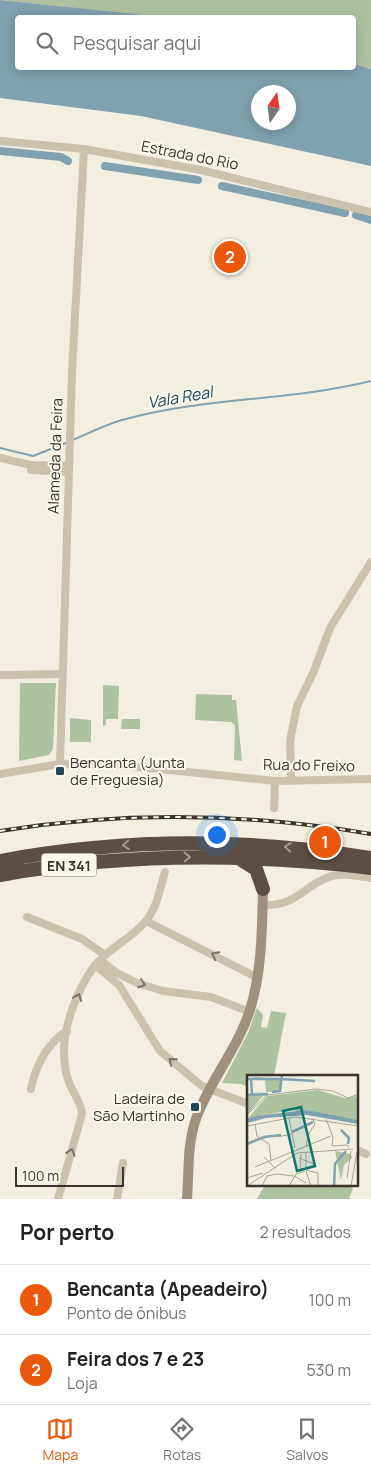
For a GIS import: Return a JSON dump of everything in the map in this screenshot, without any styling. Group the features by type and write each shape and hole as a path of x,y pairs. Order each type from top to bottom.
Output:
{"highway":[{"name":"EN 341","path":"0,861 89,848 191,842 297,848 371,858"},
{"name":"EN 341","path":"0,875 82,863 139,858 234,857"},
{"path":"234,857 292,860 371,868"},
{"path":"234,857 256,869 263,889"},
{"path":"263,889 270,868 292,860"}],"street":[{"name":"Estrada do Rio","path":"0,141 84,149 201,170 371,212"},
{"name":"Alameda da Feira","path":"60,764 77,261 84,149"},
{"path":"0,458 31,465 69,469"},
{"path":"0,463 29,470 69,469"},
{"path":"291,779 290,741 297,706 314,671 330,628 371,562"},
{"path":"0,675 63,674"},
{"name":"Rua do Freixo","path":"0,774 60,764 120,766 275,781 291,779 371,779"},
{"path":"274,808 275,781"},
{"path":"58,1199 82,1114 80,1101 70,1085 66,1072 67,1031 79,994 100,960 146,921 154,908 165,872"},
{"path":"263,906 282,905 290,902 329,876 349,874 371,878"},
{"path":"187,1198 191,1140 197,1117 235,1046 250,1012 258,978 263,889"},
{"path":"27,917 82,939 119,985 160,1050 211,1090 247,1104"},
{"path":"146,921 258,978"},
{"path":"100,960 117,973 137,983 162,991 211,997 250,1012"},
{"path":"31,1089 34,1072 49,1047 55,1038 67,1031"},
{"path":"358,1150 366,1154"},
{"path":"118,1199 122,1164"}],"green space":[{"path":"0,0 371,0 371,69 356,65 356,15 136,15"},
{"path":"20,683 56,683 53,749 49,755 19,761"},
{"path":"103,685 119,686 118,719 106,719 106,725 103,726"},
{"path":"196,694 232,695 232,700 236,700 242,761 234,760 235,725 231,722 195,720"},
{"path":"70,718 91,720 91,742 70,742"},
{"path":"122,719 140,719 140,729 121,729"},
{"path":"257,1008 263,1015 261,1027 267,1028 271,1011 286,1013 274,1075 247,1075 247,1087 241,1084 222,1083 248,1033"},
{"path":"266,1186 354,1186 349,1199 257,1199 263,1188"}],"water":[{"path":"0,0 144,15 15,15 15,70 356,70 356,65 371,69 371,166 141,116 0,98"}],"waterway":[{"path":"0,151 61,157 68,161"},
{"path":"105,166 198,180"},
{"path":"222,186 345,213"},
{"path":"356,215 371,220"},
{"name":"Vala Real","path":"73,440 113,423 156,412 310,392 371,381"},
{"name":"Vala Real","path":"0,448 33,456 66,443"}],"railway":[{"path":"0,831 93,820 186,817 279,822 371,834"}],"place":[{"name":"Feira dos 7 e 23","path":"230,257"},
{"name":"Bencanta (Junta de Freguesia)","path":"60,771"},
{"name":"Bencanta (Apeadeiro)","path":"325,842"},
{"name":"Ladeira de São Martinho","path":"195,1107"}]}
